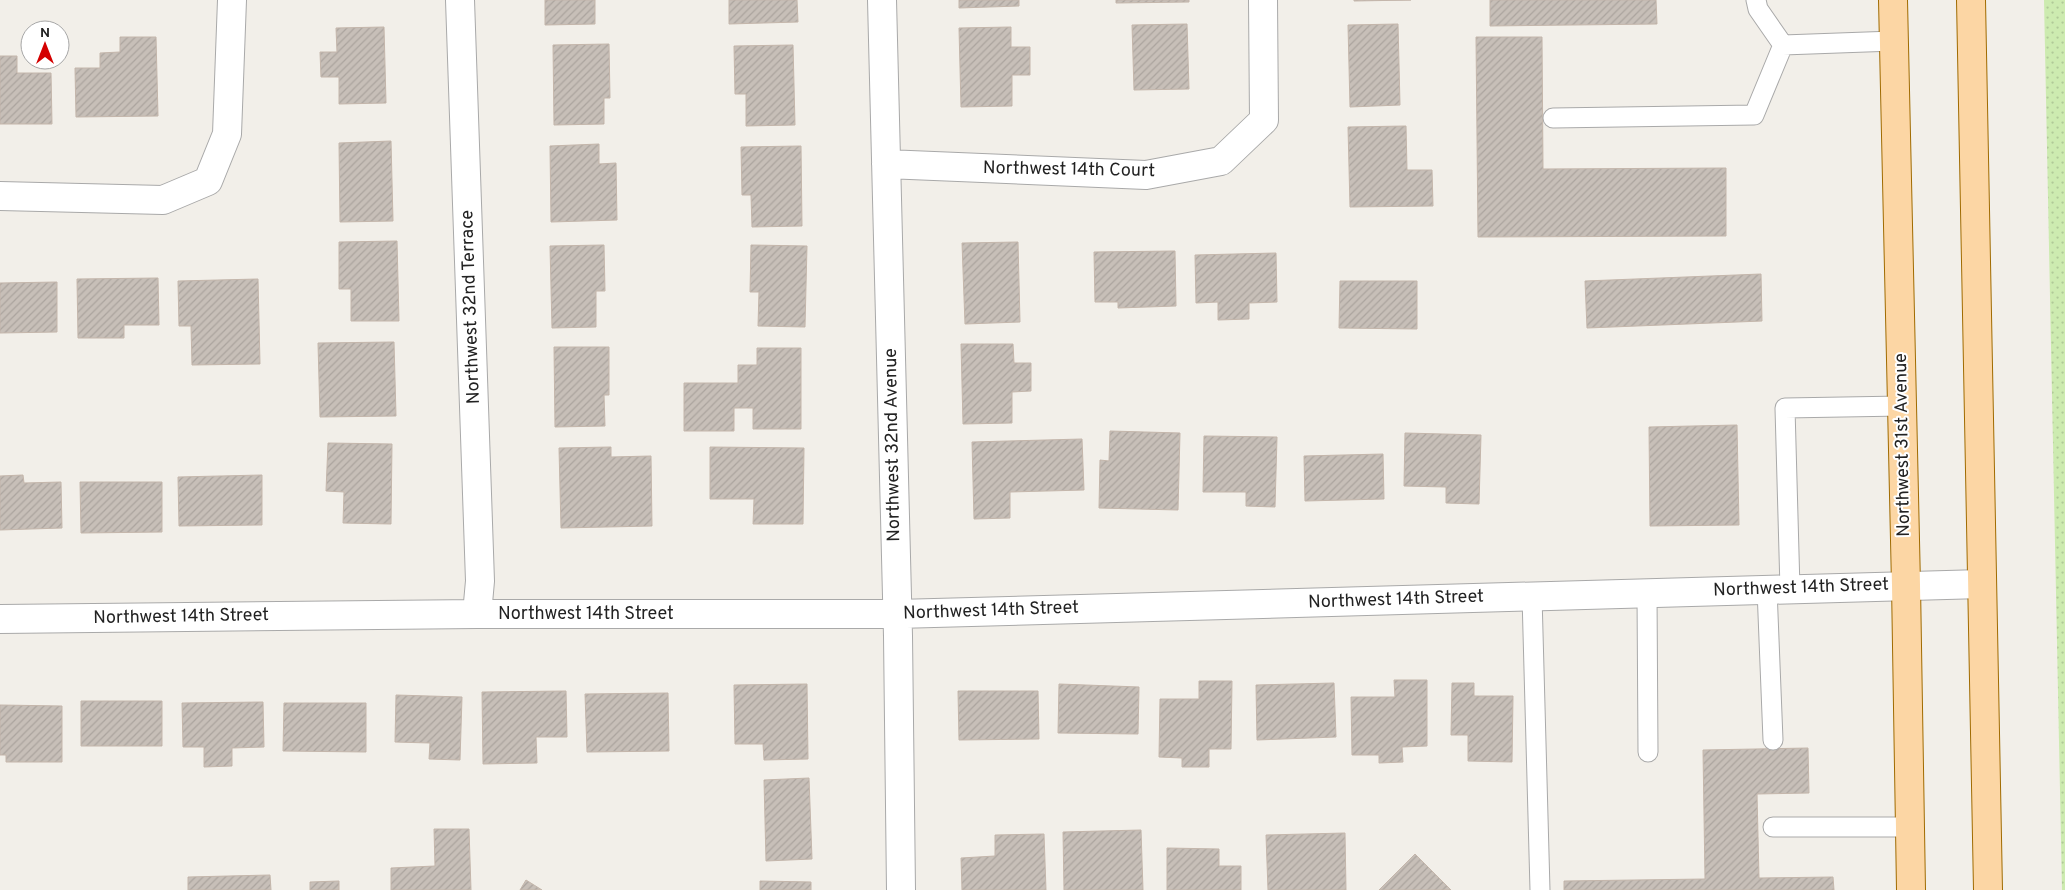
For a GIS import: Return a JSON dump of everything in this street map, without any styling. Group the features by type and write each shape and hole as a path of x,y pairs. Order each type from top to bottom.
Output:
{"main road":[{"name":"Northwest 31st Avenue","path":"1893,0 1911,890"},
{"path":"1971,0 1988,890"}],"street":[{"path":"0,196 163,200 208,181 227,134 232,0"},
{"name":"Northwest 32nd Terrace","path":"460,0 480,581 477,614"},
{"name":"Northwest 32nd Avenue","path":"882,0 897,614 901,890"},
{"name":"Northwest 14th Court","path":"886,164 1146,175 1220,161 1264,120 1263,0"},
{"name":"Northwest 14th Street","path":"0,619 477,614 897,614 1982,584"}],"lane":[{"path":"1756,0 1758,9 1783,45"},
{"path":"1783,45 1894,41"},
{"path":"1553,118 1754,115 1783,45"},
{"path":"1773,740 1785,408 1902,406"},
{"path":"1647,593 1648,752"},
{"path":"1532,596 1540,890"},
{"path":"1773,827 1910,827"}],"green space":[{"path":"2044,0 2065,0 2065,890 2062,890"}],"building":[{"path":"545,0 595,0 595,24 545,25"},
{"path":"729,0 797,0 798,22 729,24"},
{"path":"959,0 1019,0 1019,6 959,8"},
{"path":"1116,0 1189,0 1189,2 1116,3"},
{"path":"1354,0 1411,0 1354,1"},
{"path":"1490,0 1656,0 1657,24 1490,26"},
{"path":"1187,24 1189,89 1134,90 1132,25"},
{"path":"1398,24 1400,105 1350,107 1348,25"},
{"path":"384,27 386,103 339,104 339,77 321,77 320,52 337,52 336,28"},
{"path":"1011,27 1011,47 1030,47 1030,75 1012,75 1012,106 961,107 959,28"},
{"path":"120,37 156,37 158,116 76,117 75,68 100,68 100,53 120,52"},
{"path":"1476,37 1542,37 1543,169 1726,168 1726,236 1478,237"},
{"path":"609,44 610,98 604,98 604,124 554,125 553,45"},
{"path":"793,45 795,125 746,126 746,94 735,94 734,46"},
{"path":"0,56 17,56 17,73 51,73 52,124 0,124"},
{"path":"1406,126 1407,170 1432,170 1433,206 1350,207 1348,127"},
{"path":"391,141 393,221 340,222 339,143"},
{"path":"599,144 599,164 616,163 617,220 551,222 550,146"},
{"path":"801,146 802,226 752,227 751,195 742,195 741,147"},
{"path":"397,241 399,321 351,321 351,289 339,289 339,242"},
{"path":"1018,242 1020,322 965,324 962,243"},
{"path":"604,245 605,291 596,291 596,327 552,328 550,246"},
{"path":"751,245 807,246 805,327 758,326 759,292 750,292"},
{"path":"1175,251 1176,306 1118,308 1118,302 1095,302 1094,252"},
{"path":"1276,253 1277,302 1249,303 1249,319 1218,320 1218,302 1196,303 1195,255"},
{"path":"1761,274 1762,321 1587,328 1585,281"},
{"path":"158,278 159,325 124,325 124,338 78,338 77,279"},
{"path":"258,279 260,364 192,365 191,326 179,326 178,281"},
{"path":"1340,281 1417,281 1417,329 1339,328"},
{"path":"57,282 57,332 0,333 0,283"},
{"path":"394,342 396,416 320,417 318,343"},
{"path":"961,344 1013,344 1014,363 1031,363 1031,391 1012,392 1012,423 963,424"},
{"path":"554,347 609,347 609,395 604,395 605,426 555,427"},
{"path":"757,348 801,348 801,429 753,429 753,408 734,408 734,431 684,431 684,383 738,383 738,365 757,365"},
{"path":"1737,425 1739,525 1650,526 1649,427"},
{"path":"1110,431 1180,433 1178,510 1099,508 1100,460 1109,461"},
{"path":"1405,433 1481,435 1479,504 1446,503 1446,487 1404,486"},
{"path":"1204,436 1277,437 1275,507 1246,506 1246,492 1203,492"},
{"path":"1082,439 1084,490 1010,492 1010,518 974,519 972,442"},
{"path":"328,443 392,444 391,524 343,523 344,492 326,491"},
{"path":"611,447 611,457 651,456 652,526 561,528 559,448"},
{"path":"710,447 804,448 803,524 753,524 754,499 710,499"},
{"path":"1383,454 1384,499 1305,501 1304,456"},
{"path":"23,475 24,483 61,482 62,528 0,530 0,476"},
{"path":"262,475 262,525 179,526 178,477"},
{"path":"80,482 162,482 162,532 81,533"},
{"path":"1394,680 1427,680 1427,746 1402,747 1403,762 1379,763 1379,755 1352,755 1351,697 1395,697"},
{"path":"1199,681 1232,681 1231,749 1209,749 1209,767 1182,767 1182,758 1159,757 1160,699 1199,699"},
{"path":"1334,683 1336,737 1257,740 1256,685"},
{"path":"1452,683 1474,683 1474,696 1513,696 1512,762 1468,761 1468,735 1451,735"},
{"path":"807,684 808,759 764,760 763,744 735,744 734,685"},
{"path":"1059,684 1139,687 1138,734 1058,733"},
{"path":"566,691 567,737 536,737 537,763 483,764 482,692"},
{"path":"958,691 1038,691 1039,739 959,740"},
{"path":"668,693 669,751 587,752 585,694"},
{"path":"396,695 462,697 460,760 429,759 430,743 395,742"},
{"path":"81,701 162,701 162,746 81,746"},
{"path":"263,702 264,747 232,748 232,766 204,767 204,747 183,747 182,703"},
{"path":"284,703 366,703 366,752 283,751"},
{"path":"0,705 62,706 62,762 6,762 6,755 0,755"},
{"path":"1808,748 1809,793 1757,794 1759,878 1833,877 1834,890 1564,890 1564,881 1705,879 1703,750"},
{"path":"809,778 812,859 766,861 764,780"},
{"path":"434,829 469,829 471,890 391,890 391,868 435,866"},
{"path":"1141,830 1143,890 1064,890 1063,832"},
{"path":"1345,833 1346,890 1268,890 1266,835"},
{"path":"1044,834 1046,890 962,890 961,858 995,856 995,835"},
{"path":"1167,848 1219,849 1219,866 1241,866 1241,890 1167,890"},
{"path":"1415,854 1451,890 1379,890"},
{"path":"270,875 271,890 188,890 188,877"},
{"path":"526,880 542,890 520,890"},
{"path":"339,881 339,890 310,890 310,882"},
{"path":"760,881 811,882 811,890 760,890"}]}
